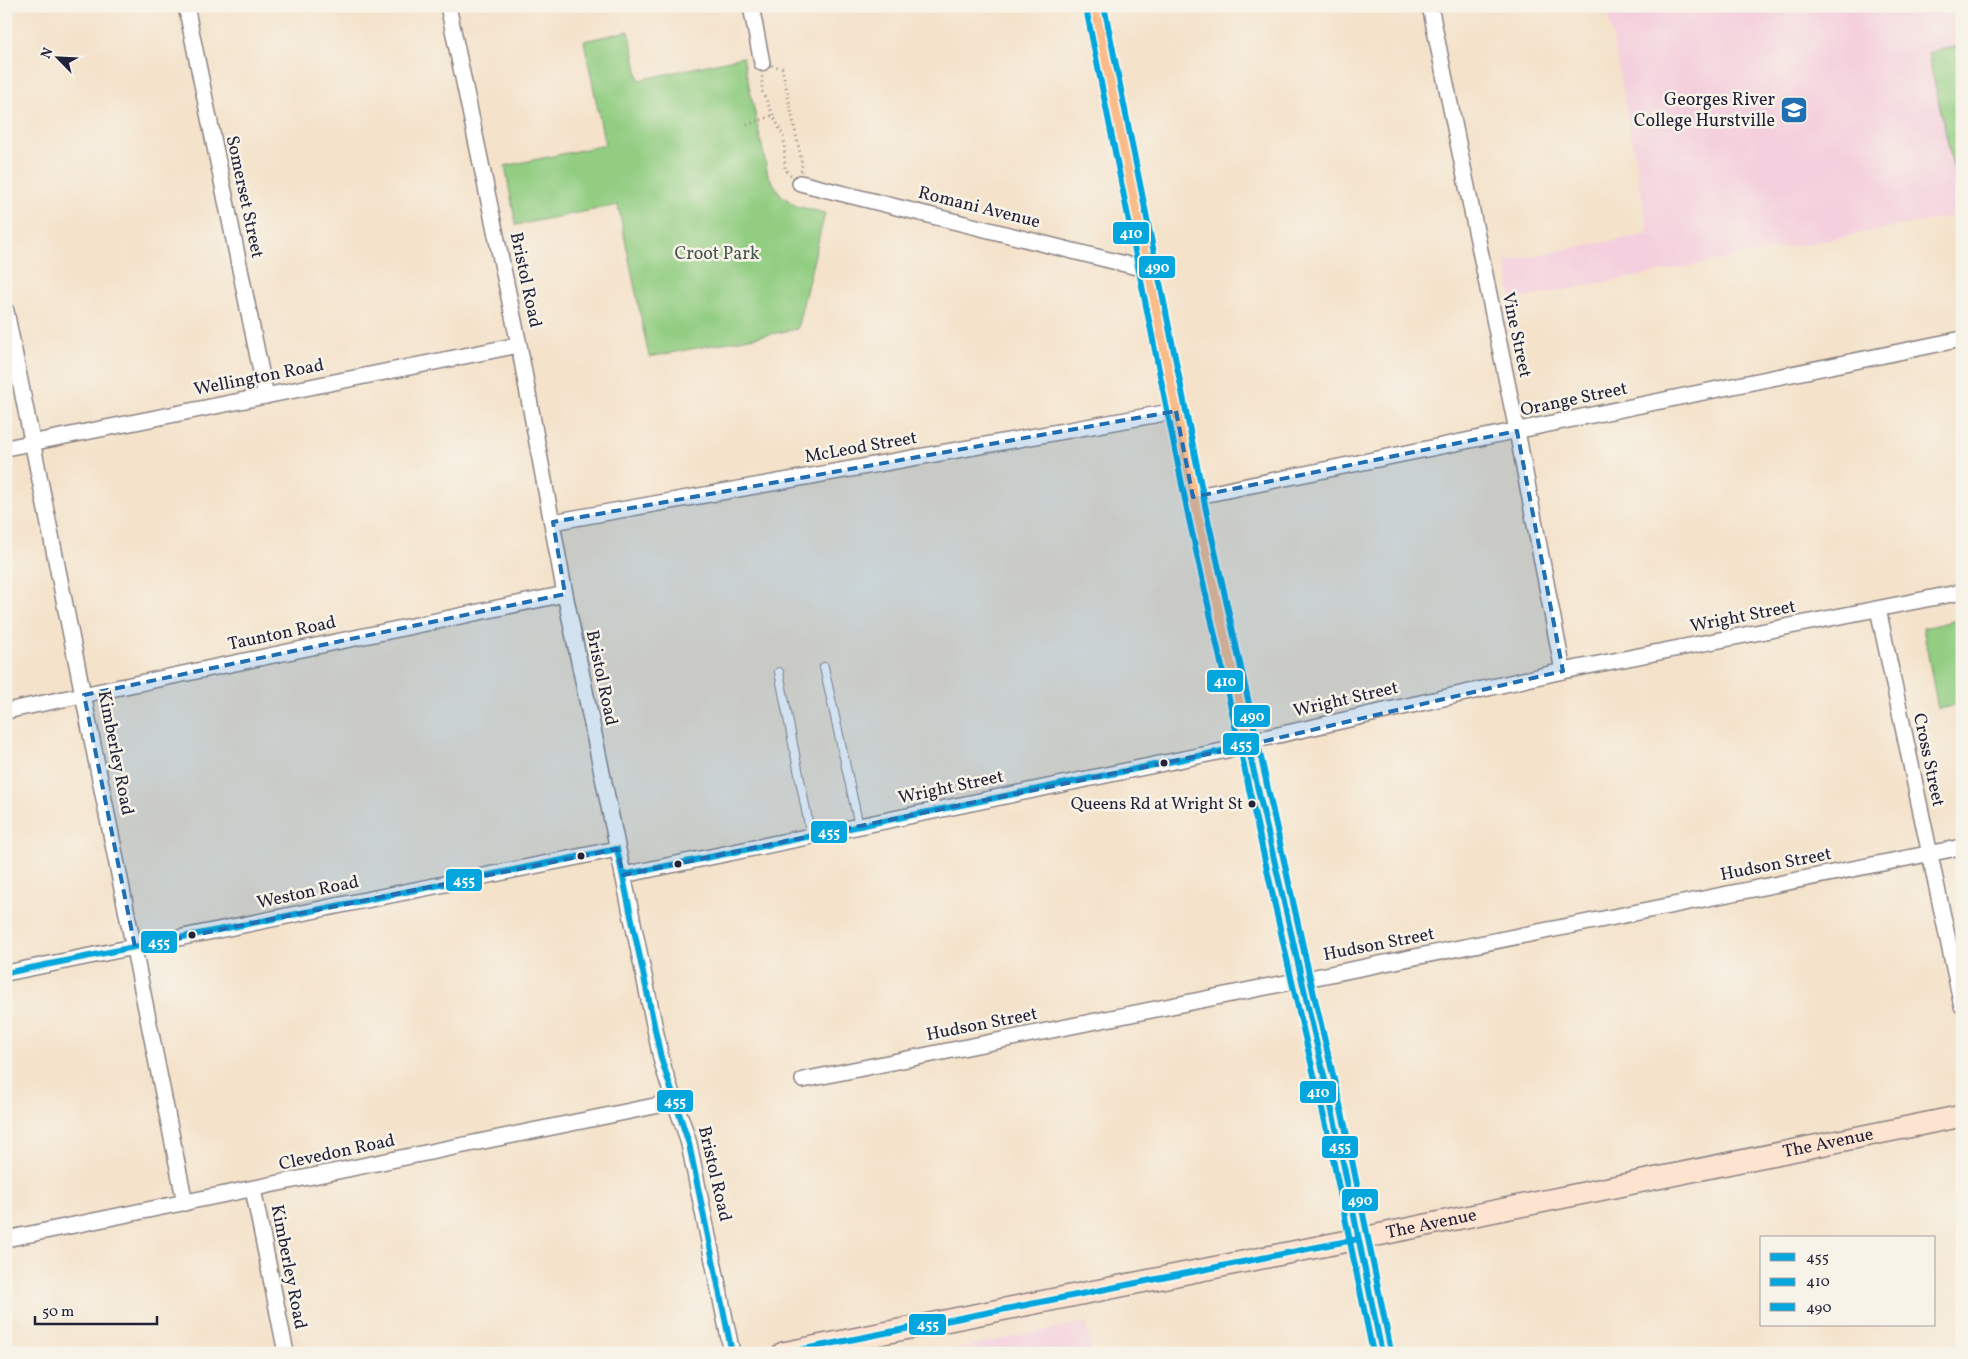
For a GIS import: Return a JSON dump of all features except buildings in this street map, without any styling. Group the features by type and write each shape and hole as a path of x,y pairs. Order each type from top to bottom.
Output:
{"main road":[{"path":"1095,6 1193,497 1336,1128 1382,1353"}],"street":[{"name":"Somerset Street","path":"186,6 266,396"},
{"name":"Bristol Road","path":"448,6 519,345 565,594 661,1058 674,1102 684,1123 732,1353"},
{"path":"751,6 762,63"},
{"name":"Vine Street","path":"1430,6 1517,431 1563,671"},
{"name":"Romani Avenue","path":"800,183 1149,270"},
{"name":"Kimberley Road","path":"6,311 135,947 184,1203"},
{"name":"Orange Street","path":"1193,497 1962,339"},
{"name":"Wellington Road","path":"6,448 519,345"},
{"name":"McLeod Street","path":"553,522 1176,411"},
{"name":"Wright Street","path":"623,876 1227,750 1247,742 1563,671 1962,592"},
{"name":"Taunton Road","path":"6,711 565,594"},
{"name":"Cross Street","path":"1878,609 1928,854 1962,1006"},
{"name":"Hudson Street","path":"803,1080 1962,847"},
{"name":"Weston Road","path":"6,973 617,849"},
{"name":"Clevedon Road","path":"6,1239 674,1102"},
{"name":"The Avenue","path":"783,1353 1358,1239 1962,1116"},
{"name":"Kimberley Road","path":"253,1189 286,1353"}],"lane":[{"path":"824,667 859,826"},
{"path":"779,672 811,836"}],"path":[{"path":"762,63 782,68 802,163 800,183 785,170 784,138 762,91 762,63"},
{"path":"747,125 774,115"}],"highlighted area":[{"path":"1176,411 1193,497 1517,431 1563,671 1227,750 623,875 617,849 135,947 84,695 565,594 553,522"}],"shaded area":[{"name":"Georges River College Hurstville","path":"1607,6 1962,6 1962,214 1512,300 1505,261 1649,234"},
{"path":"1086,1322 1092,1353 935,1353"}],"green space":[{"name":"Croot Park","path":"629,31 639,80 743,57 768,175 780,194 796,206 825,213 797,329 649,357 618,205 516,225 505,166 605,145 584,41"},
{"path":"1962,45 1962,184 1957,185 1928,53"},
{"path":"1962,619 1962,704 1938,709 1923,628"}],"transit line":[{"name":"490","path":"1104,6 1207,515 1310,978 1345,1126 1391,1351"},
{"name":"410","path":"1086,8 1189,519 1292,982 1327,1130 1373,1353"},
{"name":"455","path":"623,875 1227,750 1247,742 1336,1128 1382,1353"},
{"name":"455","path":"617,849 661,1058 689,1144 732,1353"},
{"name":"455","path":"6,973 617,849"},
{"name":"455","path":"784,1353 1358,1239"}],"place":[{"name":"Georges River College Hurstville","path":"1794,110"},
{"name":"Queens Rd at Wright St","path":"1252,804"}]}
